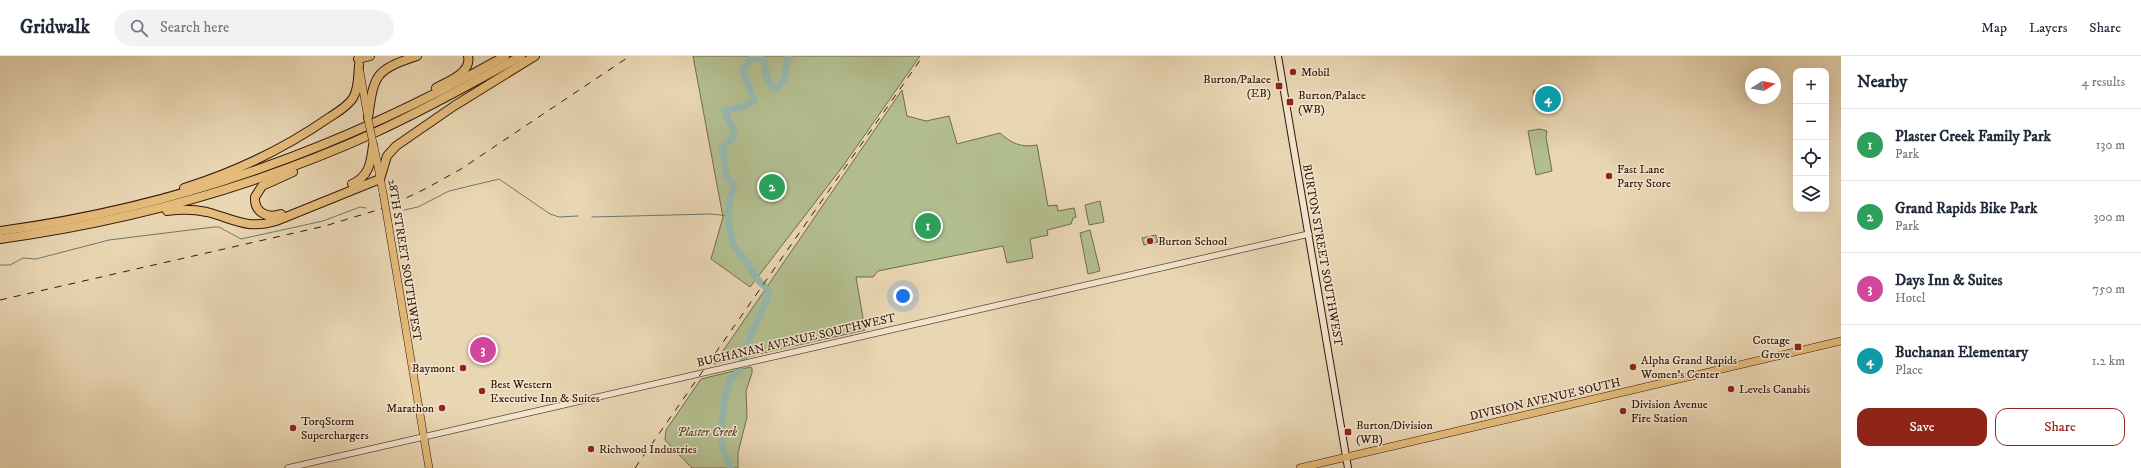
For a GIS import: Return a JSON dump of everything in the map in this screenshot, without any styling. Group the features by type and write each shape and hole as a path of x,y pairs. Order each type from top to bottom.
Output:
{"highway":[{"path":"108,212 190,186 232,170 302,135 352,100 357,87 358,60 370,56"},
{"path":"368,118 372,88 380,74 391,66 417,56"},
{"path":"392,115 462,72 468,66 468,56"},
{"path":"0,231 108,212 162,200 249,173 315,150 392,115 505,56"},
{"path":"373,144 368,170 357,182 277,216 266,216 259,211 255,204 255,196 260,187 326,154 422,110 521,56"},
{"path":"132,215 190,210 207,212 240,224 262,224 276,221 380,179 387,156 396,146 459,102 535,56"},
{"path":"0,239 76,227 132,215 243,184 326,154"}],"main road":[{"name":"BURTON STREET SOUTHWEST","path":"1278,56 1348,457 1348,468"},
{"name":"28TH STREET SOUTHWEST","path":"358,60 383,193 429,468"},
{"name":"DIVISION AVENUE SOUTH","path":"1300,468 1841,342"}],"street":[{"name":"BUCHANAN AVENUE SOUTHWEST","path":"288,468 1309,234"}],"green space":[{"path":"693,56 920,56 843,166 750,287 711,259 723,217"},
{"path":"1548,89 1548,91 1553,90 1554,95 1535,99 1533,91"},
{"path":"902,90 907,116 926,121 949,116 957,144 1000,133 1008,140 1017,144 1026,146 1037,145 1048,206 1057,205 1058,211 1074,208 1076,217 1073,218 1071,224 1047,230 1048,235 1030,239 1033,258 1007,263 1003,246 878,271 873,277 856,277 865,330 714,364"},
{"path":"1540,129 1547,131 1546,137 1552,171 1536,175 1528,131"},
{"path":"1100,201 1104,222 1089,225 1085,205"},
{"path":"1090,230 1100,271 1088,274 1080,233"},
{"path":"1156,235 1158,242 1144,245 1142,238"},
{"name":"Plaster Creek","path":"750,367 752,368 752,373 746,391 747,417 738,453 738,468 692,468 665,440 666,430 701,379"}],"waterway":[{"name":"Plaster Creek","path":"731,468 723,449 721,430 725,398 730,380 737,373 745,356 745,349 769,294 768,289 757,278 744,258 736,249 731,238 728,215 734,185 727,177 722,148 735,133 724,111 745,106 754,100 743,71 751,59 758,58 764,60 767,79 774,89 784,81 788,56"},
{"path":"404,210 418,207 449,191 499,179 550,214 559,217 578,216"},
{"path":"0,265 10,265 23,258 36,259 109,240 214,227 219,227 241,239 323,221 360,207 366,208"},
{"path":"592,217 711,214 728,216"}],"railway":[{"path":"0,300 325,226 387,207 425,189 461,169 630,56"},
{"path":"635,468 923,56"}],"place":[{"name":"Mobil","path":"1293,72"},
{"name":"Burton/Palace (EB)","path":"1279,86"},
{"name":"Buchanan Elementary","path":"1548,99"},
{"name":"Burton/Palace (WB)","path":"1290,102"},
{"name":"Fast Lane Party Store","path":"1609,176"},
{"name":"Grand Rapids Bike Park","path":"772,187"},
{"name":"Plaster Creek Family Park","path":"928,226"},
{"name":"Burton School","path":"1150,241"},
{"name":"Cottage Grove","path":"1798,347"},
{"name":"Days Inn & Suites","path":"483,350"},
{"name":"Alpha Grand Rapids Women's Center","path":"1633,367"},
{"name":"Baymont","path":"463,368"},
{"name":"Levels Canabis","path":"1731,389"},
{"name":"Best Western Executive Inn & Suites","path":"482,391"},
{"name":"Marathon","path":"442,408"},
{"name":"Division Avenue Fire Station","path":"1623,411"},
{"name":"TorqStorm Superchargers","path":"293,428"},
{"name":"Burton/Division (WB)","path":"1348,432"},
{"name":"Richwood Industries","path":"591,449"}]}
